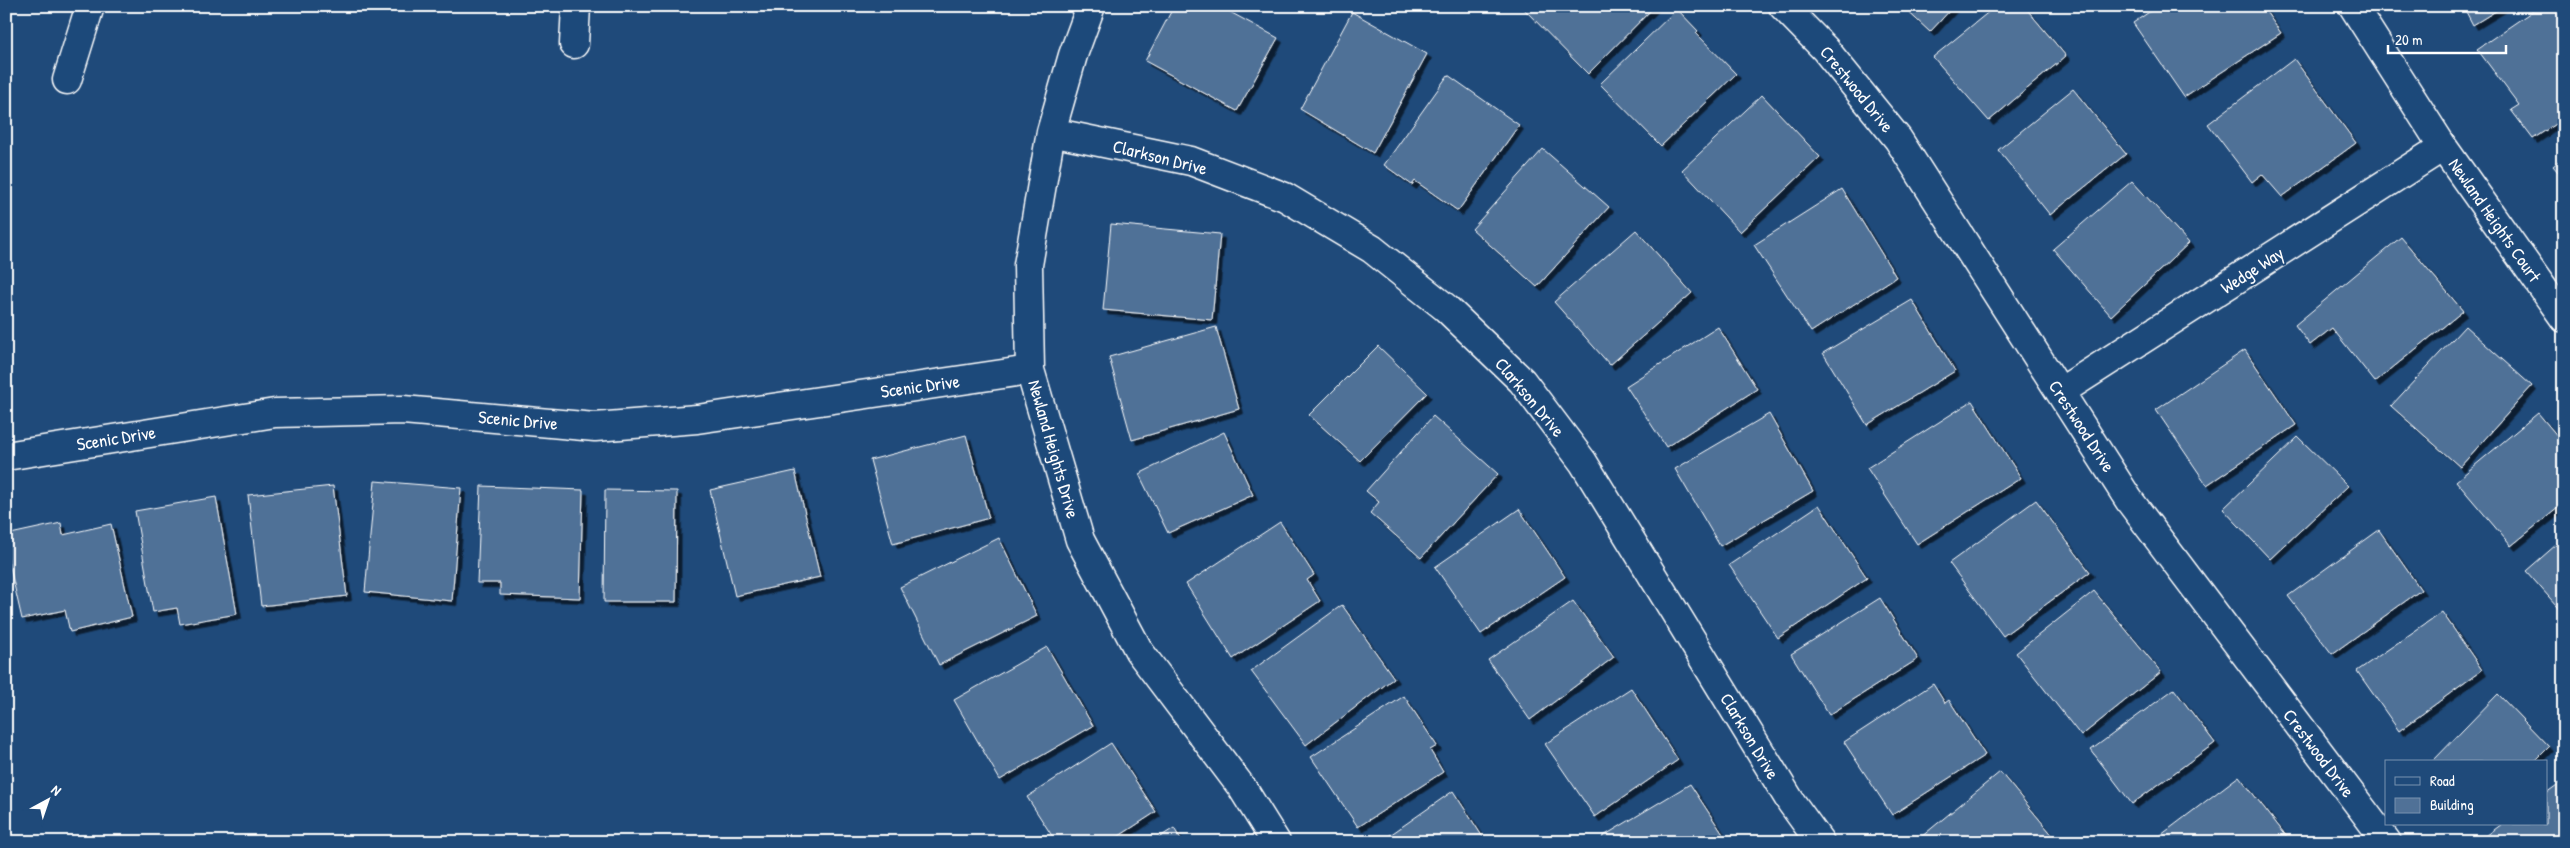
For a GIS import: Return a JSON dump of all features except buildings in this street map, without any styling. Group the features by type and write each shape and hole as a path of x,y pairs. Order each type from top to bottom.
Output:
{"street":[{"path":"67,80 90,6"},
{"path":"574,44 576,6"},
{"name":"Newland Heights Drive","path":"1091,6 1073,55 1051,132 1028,265 1030,370 1085,548 1138,651 1243,789 1276,842"},
{"name":"Crestwood Drive","path":"1783,6 1825,49 1898,139 2135,507 2387,842"},
{"path":"2353,6 2444,147"},
{"name":"Clarkson Drive","path":"1051,132 1191,160 1285,197 1372,249 1446,308 1522,381 1583,462 1791,802 1820,842"},
{"name":"Wedge Way","path":"2060,392 2444,147"},
{"name":"Newland Heights Court","path":"2444,147 2564,318"},
{"name":"Scenic Drive","path":"6,456 275,413 402,410 595,427 697,419 1030,370"}]}
